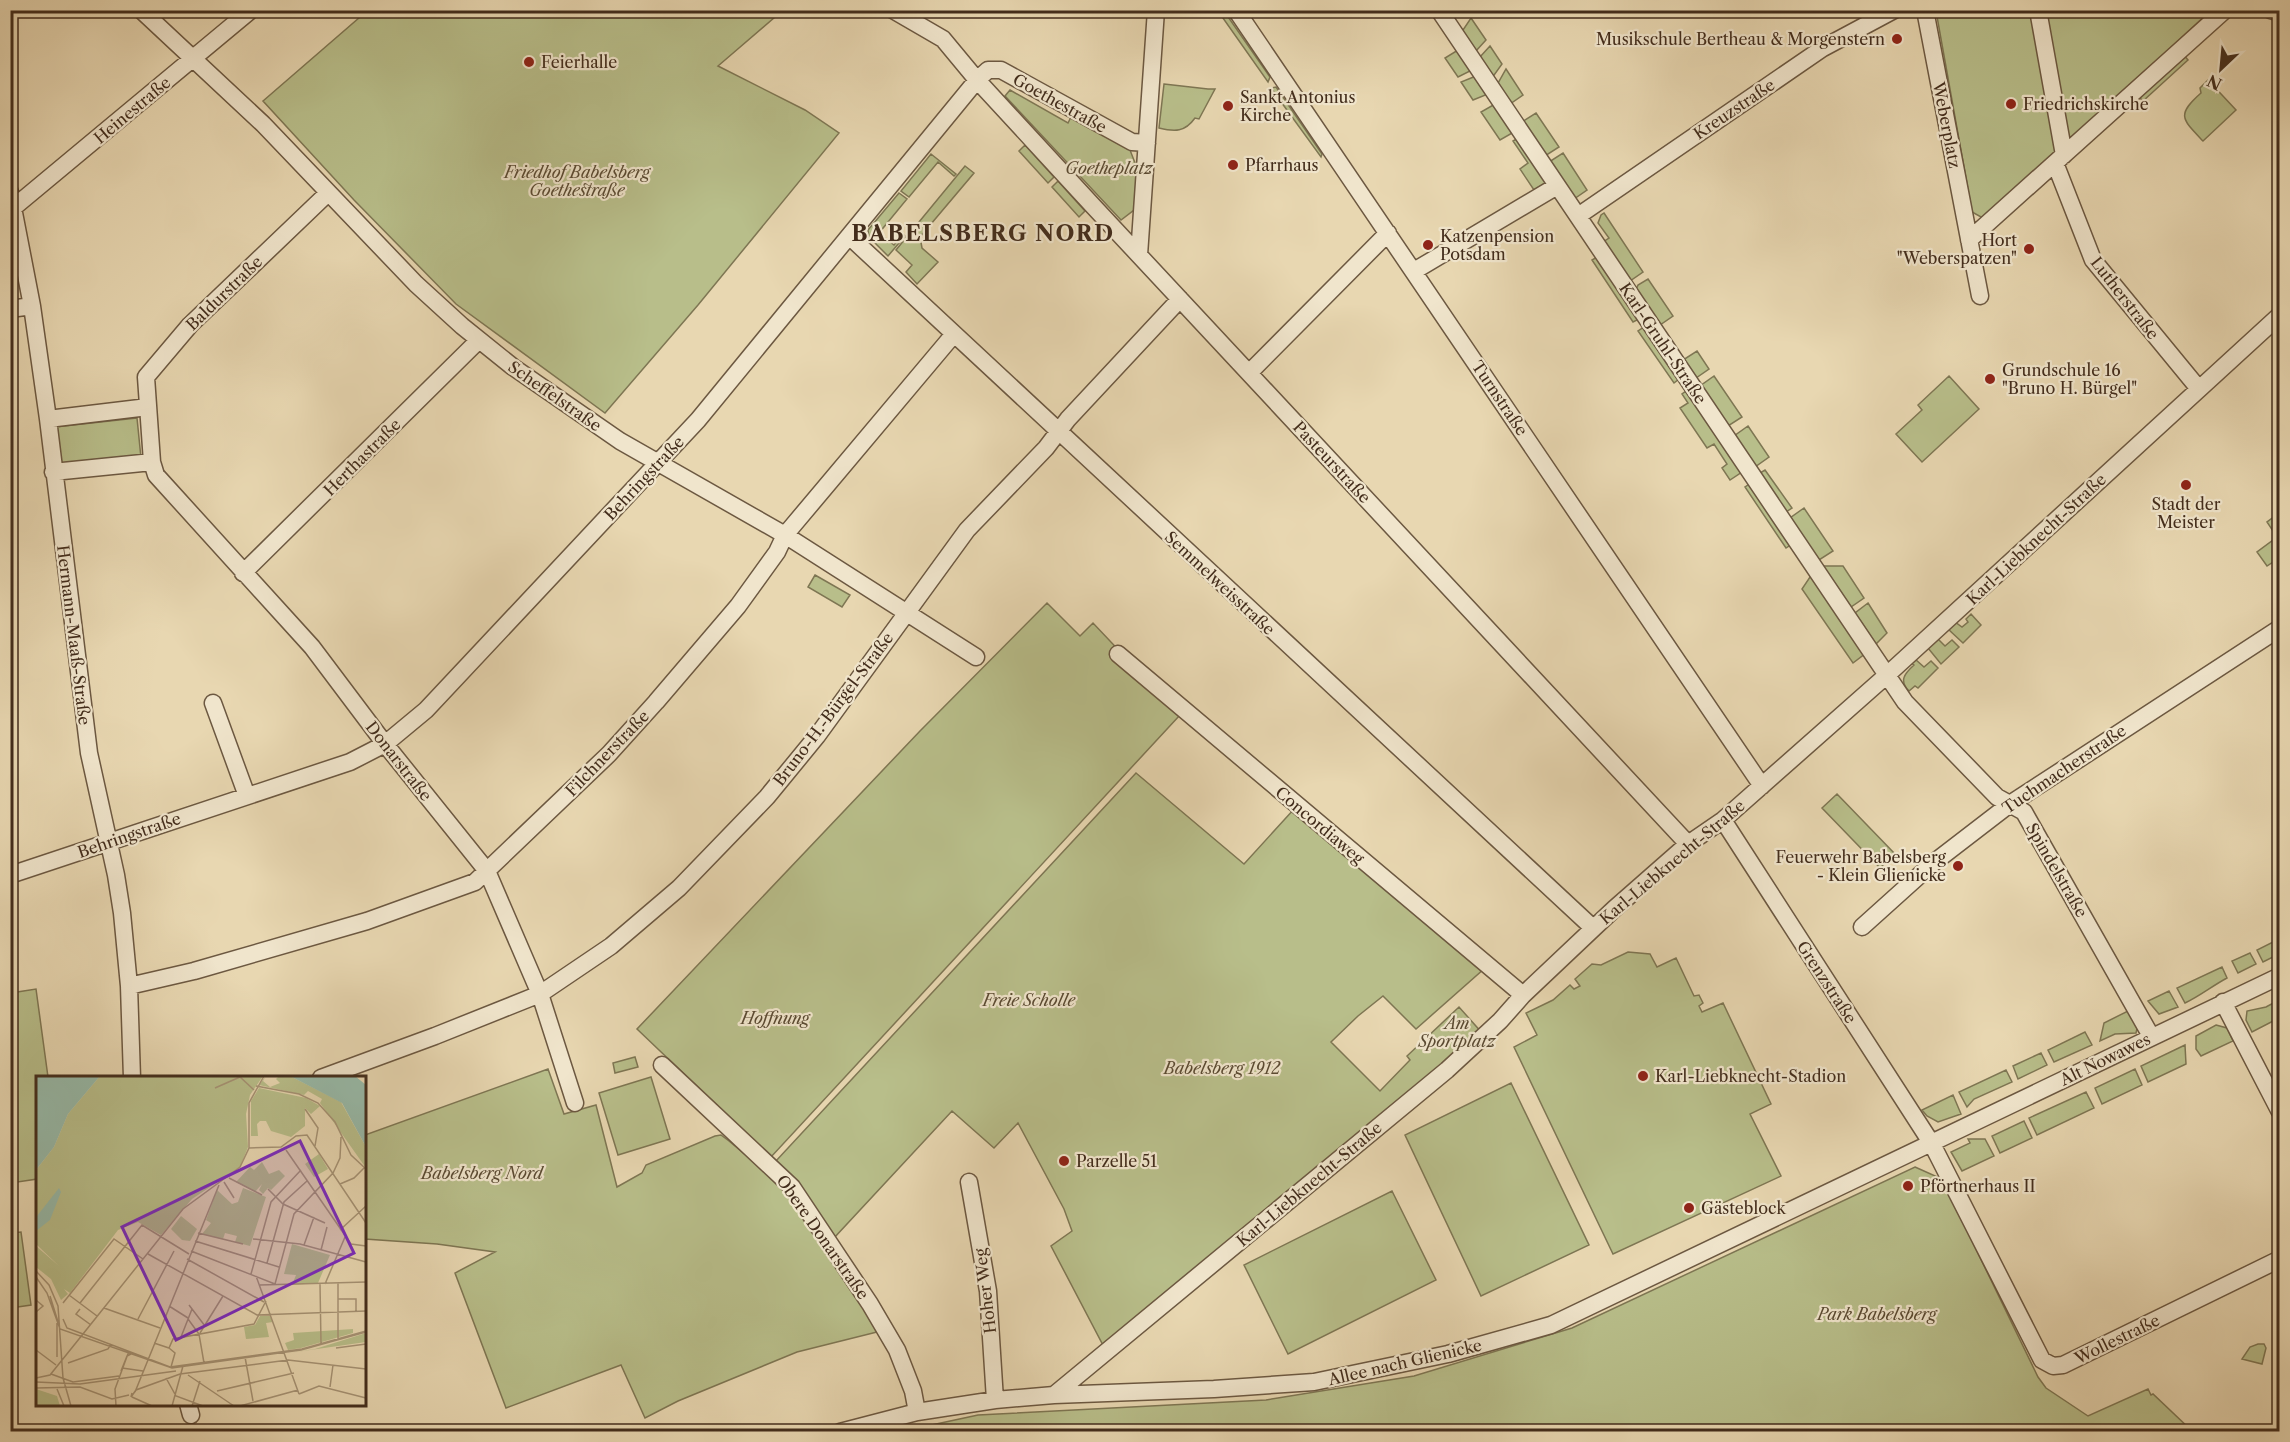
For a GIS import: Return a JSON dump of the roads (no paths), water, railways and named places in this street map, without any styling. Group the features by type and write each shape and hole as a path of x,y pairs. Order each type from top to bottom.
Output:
{"street":[{"name":"Scheffelstraße","path":"141,10 263,124 416,284 479,340 557,399 658,463 784,535 976,657"},
{"name":"Heinestraße","path":"12,200 194,58 251,10"},
{"path":"893,10 943,39 977,80"},
{"path":"1139,255 1156,10"},
{"name":"Turnstraße","path":"1236,10 1762,786"},
{"name":"Karl-Gruhl-Straße","path":"1439,10 1887,675"},
{"name":"Kreuzstraße","path":"1578,216 1823,48 1894,10"},
{"name":"Weberplatz","path":"1925,10 1980,296"},
{"path":"2038,10 2060,159"},
{"path":"1969,240 2225,10"},
{"path":"2270,10 2280,14"},
{"name":"Goethestraße","path":"977,80 988,70 1001,70 1132,142 1147,143"},
{"name":"Behringstraße","path":"10,875 350,762 385,744 426,710 698,420 977,80"},
{"name":"Pasteurstraße","path":"977,80 1688,844"},
{"name":"Lutherstraße","path":"2060,159 2093,260 2199,389"},
{"path":"1414,271 1557,186"},
{"name":"Baldurstraße","path":"152,462 146,377 190,325 328,193"},
{"name":"Hermann-Maaß-Straße","path":"12,200 32,306 48,419 89,753 122,913 129,986 132,1076"},
{"path":"1249,373 1388,233"},
{"name":"Semmelweisstraße","path":"849,236 1593,928"},
{"name":"Bruno-H.-Bürgel-Straße","path":"324,1076 435,1036 540,994 611,946 679,888 759,805 817,736 967,530 1046,448 1068,419 1180,299"},
{"path":"10,309 32,306"},
{"name":"Karl-Liebknecht-Straße","path":"1054,1395 1447,1070 1500,1021 1522,995 1593,928 1688,844 1723,820 1887,675 2280,315"},
{"name":"Filchnerstraße","path":"129,986 205,968 367,921 475,882 609,754 656,702 738,606 777,552 784,535 954,334"},
{"name":"Herthastraße","path":"243,573 479,340"},
{"path":"48,419 148,407"},
{"path":"53,472 152,462"},
{"name":"Donarstraße","path":"152,462 156,475 312,647 385,744 487,871 540,994 574,1103"},
{"name":"Tuchmacherstraße","path":"1862,927 1932,864 2010,804 2280,628"},
{"name":"Concordiaweg","path":"1118,654 1522,995"},
{"name":"Spindelstraße","path":"1887,675 1905,702 1997,797 2024,812 2151,1036"},
{"path":"213,703 247,796"},
{"name":"Grenzstraße","path":"1723,820 1932,1144"},
{"name":"Alt Nowawes","path":"1932,1144 2151,1036 2280,976"},
{"path":"2223,1002 2280,1112"},
{"name":"Obere Donarstraße","path":"662,1065 792,1187 870,1304 897,1350 913,1391 917,1412"},
{"name":"Wollestraße","path":"1932,1144 2042,1360 2050,1365 2063,1365 2280,1259"},
{"name":"Allee nach Glienicke","path":"840,1431 917,1412 995,1400 1314,1382 1448,1354 1551,1325 1932,1144"},
{"name":"Hoher Weg","path":"969,1182 988,1291 995,1400"}],"place":[{"name":"Musikschule Bertheau & Morgenstern","path":"1897,39"},
{"name":"Feierhalle","path":"529,62"},
{"name":"Friedrichskirche","path":"2011,104"},
{"name":"Sankt Antonius Kirche","path":"1228,106"},
{"name":"Pfarrhaus","path":"1233,165"},
{"name":"Katzenpension Potsdam","path":"1428,245"},
{"name":"Hort \"Weberspatzen\"","path":"2029,249"},
{"name":"Grundschule 16 \"Bruno H. Bürgel\"","path":"1990,379"},
{"name":"Stadt der Meister","path":"2186,485"},
{"name":"Feuerwehr Babelsberg - Klein Glienicke","path":"1958,866"},
{"name":"Karl-Liebknecht-Stadion","path":"1643,1076"},
{"name":"Parzelle 51","path":"1064,1161"},
{"name":"Pförtnerhaus II","path":"1908,1186"},
{"name":"Gästeblock","path":"1689,1208"}],"district":[{"name":"BABELSBERG NORD","path":"983,233"}],"park label":[{"name":"Goetheplatz","path":"1109,168"},
{"name":"Friedhof Babelsberg Goethestraße","path":"577,181"},
{"name":"Freie Scholle","path":"1029,1000"},
{"name":"Hoffnung","path":"775,1018"},
{"name":"Am Sportplatz","path":"1457,1032"},
{"name":"Babelsberg 1912","path":"1222,1068"},
{"name":"Babelsberg Nord","path":"482,1173"},
{"name":"Park Babelsberg","path":"1877,1314"}]}
